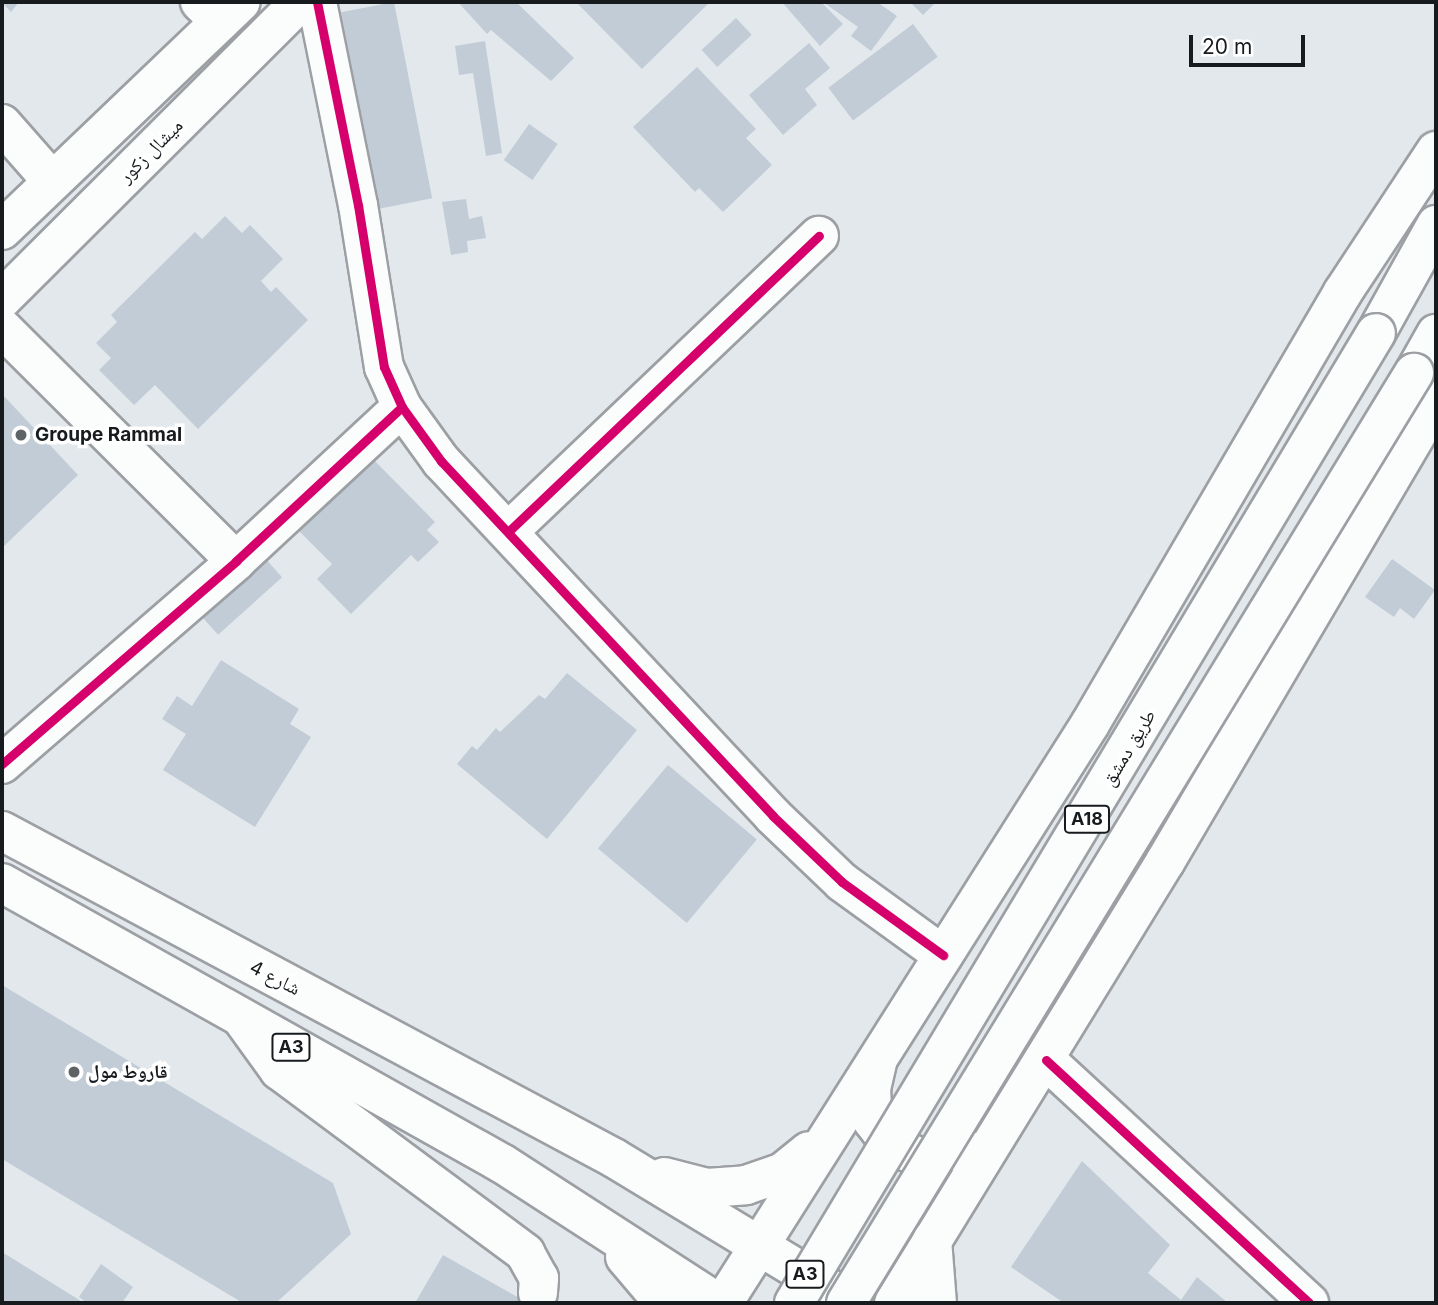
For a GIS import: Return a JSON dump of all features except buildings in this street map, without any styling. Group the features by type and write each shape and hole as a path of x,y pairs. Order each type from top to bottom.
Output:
{"main road":[{"name":"ميشال زكور","path":"2,299 300,2"},
{"path":"317,2 358,205 384,367 401,407 441,461 817,859 943,955"},
{"path":"2,230 220,8"},
{"path":"2,124 52,181"},
{"path":"720,1303 1116,680 1343,292 1436,151"},
{"name":"طريق دمشق","path":"794,1303 1376,333 1436,225"},
{"path":"509,531 820,236"},
{"path":"2,328 236,561"},
{"name":"A18","path":"846,1303 1425,387 1436,334"},
{"path":"894,1303 1046,1060 1425,387"},
{"path":"2,764 236,561 401,407"},
{"name":"شارع 4","path":"2,831 614,1158"},
{"name":"A3","path":"2,883 579,1211 720,1303"},
{"path":"243,1020 279,1070 525,1253 537,1271 538,1293"},
{"path":"881,1051 871,1104 873,1121 892,1146 922,1158 939,1157 999,1132"},
{"path":"1046,1060 1309,1303"},
{"path":"614,1158 691,1185 724,1188 766,1181 783,1172 829,1134"},
{"name":"A3","path":"614,1158 853,1303"},
{"path":"579,1211 649,1282 664,1303"},
{"path":"932,1240 937,1303"}],"cycle path":[{"path":"317,2 358,205 384,367 402,407 441,461 773,816 842,882 943,955"},
{"path":"509,531 819,236"},
{"path":"2,764 236,561 402,407"},
{"path":"1046,1060 1309,1303"}],"place":[{"name":"Groupe Rammal","path":"21,435"},
{"name":"قاروط مول","path":"74,1072"}]}
